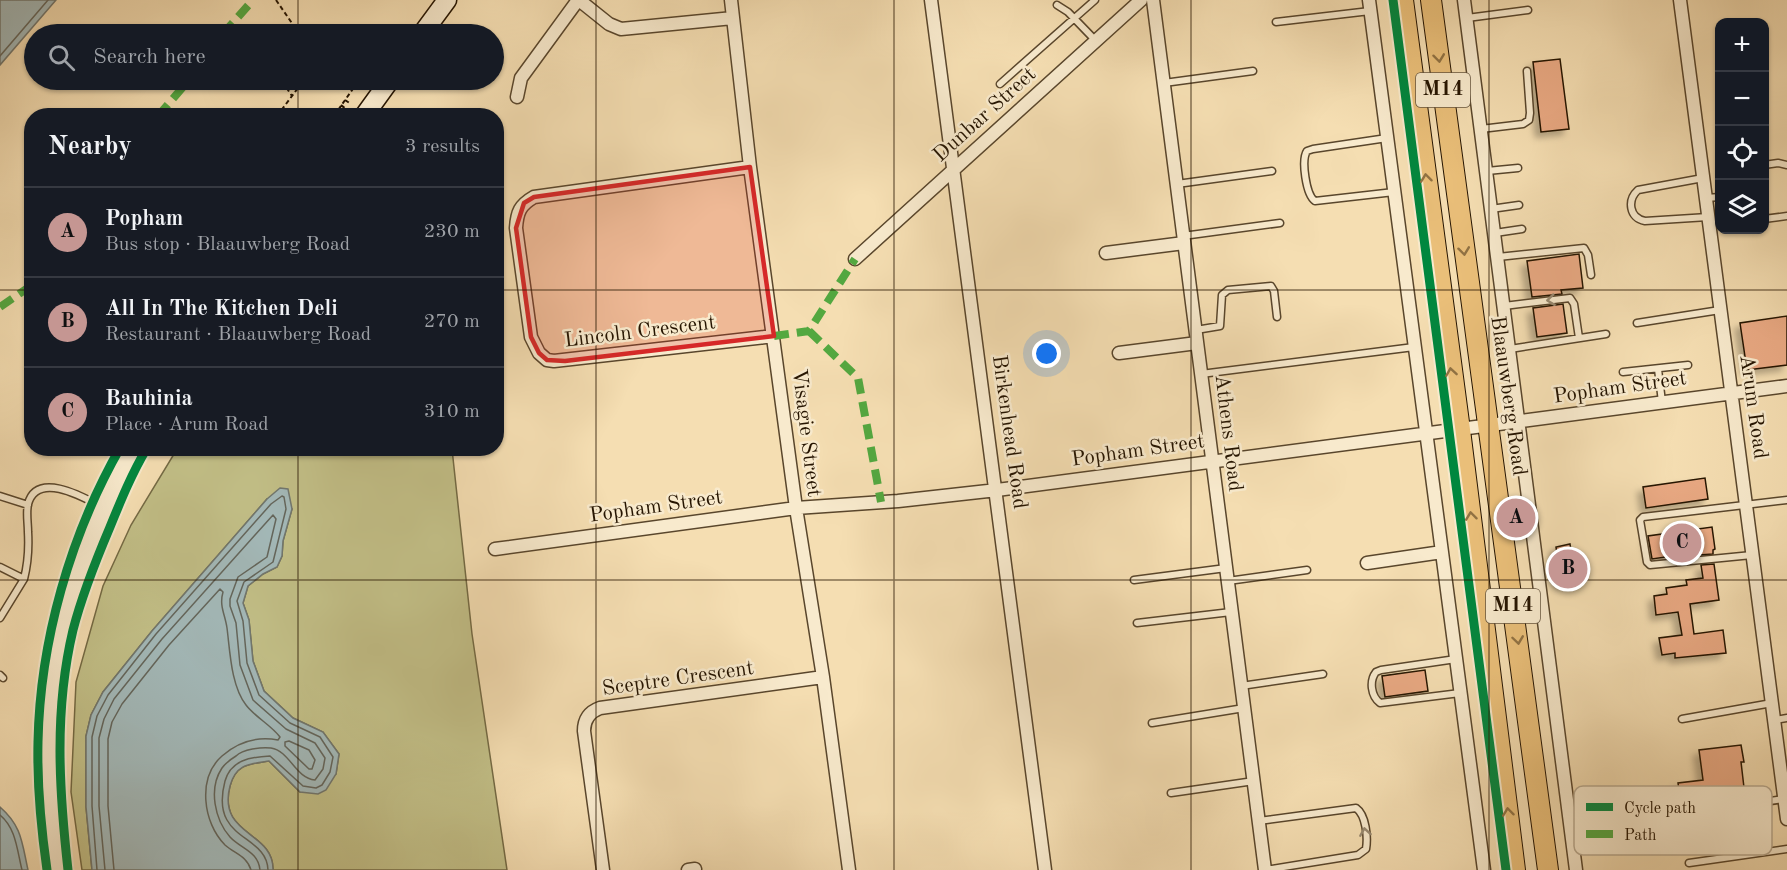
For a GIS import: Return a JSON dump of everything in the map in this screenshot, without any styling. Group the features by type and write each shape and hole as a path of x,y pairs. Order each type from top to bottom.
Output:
{"main road":[{"path":"429,24 447,0"},
{"name":"M14","path":"1403,0 1515,870"},
{"name":"Blaauwberg Road","path":"1431,0 1548,870"},
{"path":"357,108 378,90"},
{"path":"54,870 47,775 51,695 58,652 68,609 103,507 130,456"}],"street":[{"path":"517,97 521,78 578,0 609,24 621,29 733,18"},
{"name":"Visagie Street","path":"731,0 750,166 796,508 823,677 849,870"},
{"name":"Birkenhead Road","path":"931,0 1046,870"},
{"name":"Dunbar Street","path":"855,259 1141,0"},
{"name":"Athens Road","path":"1153,0 1266,870"},
{"name":"Blaauwberg Road","path":"1464,0 1574,854"},
{"name":"Arum Road","path":"1680,0 1772,703 1780,719 1787,819"},
{"path":"1370,5 1484,870"},
{"name":"Lincoln Crescent","path":"750,166 534,197 524,203 516,216 516,228 531,337 539,353 547,360 554,361 774,336"},
{"path":"1106,253 1184,240"},
{"path":"1119,353 1196,336"},
{"name":"Popham Street","path":"495,549 796,508 898,501 997,490 1787,386"},
{"path":"1367,563 1442,552"},
{"name":"Sceptre Crescent","path":"603,870 584,731 585,720 590,714 600,708 823,677"},
{"name":"Blaauwberg Road","path":"1574,855 1576,870"}],"lane":[{"path":"1000,84 1095,0"},
{"path":"1057,4 1064,7 1096,41"},
{"path":"1276,22 1370,5"},
{"path":"1467,18 1527,10"},
{"path":"1164,83 1253,70"},
{"path":"1481,129 1523,124 1529,120 1527,71"},
{"path":"1387,138 1307,151 1304,161 1308,193 1315,201 1394,192"},
{"path":"1769,164 1787,165"},
{"path":"1487,171 1518,168"},
{"path":"1176,184 1272,171"},
{"path":"1703,178 1638,190 1632,197 1631,211 1635,218 1645,221 1708,217"},
{"path":"1706,199 1715,198"},
{"path":"1491,209 1519,205"},
{"path":"1769,218 1787,216"},
{"path":"1184,240 1280,223"},
{"path":"1495,232 1522,229"},
{"path":"1498,257 1582,248 1587,252 1591,275"},
{"path":"1196,336 1220,326 1221,297 1228,290 1270,286 1274,291 1277,317"},
{"path":"1504,306 1570,298 1574,303 1579,339"},
{"path":"1637,323 1720,310"},
{"path":"1510,349 1606,334"},
{"path":"1201,374 1414,348"},
{"path":"1623,372 1688,364"},
{"path":"1658,369 1662,402"},
{"path":"0,618 24,579 28,563 28,505 36,493 54,487 71,491 103,507"},
{"path":"0,496 28,505"},
{"path":"1752,555 1650,565 1647,562 1641,520 1643,517 1787,500"},
{"path":"0,567 24,579"},
{"path":"1134,580 1226,568"},
{"path":"1228,582 1307,570"},
{"path":"1137,623 1232,612"},
{"path":"1456,659 1381,670 1372,677 1372,682 1376,699 1380,703 1460,693"},
{"path":"1241,686 1323,674"},
{"path":"1682,718 1772,703"},
{"path":"1152,723 1244,708"},
{"path":"1171,793 1254,781"},
{"path":"1772,800 1784,799"},
{"path":"1259,821 1356,808 1363,816 1367,843 1363,853 1358,855 1266,870"},
{"path":"1772,850 1787,849"},
{"path":"1689,863 1741,855"}],"path":[{"path":"276,0 293,24"},
{"path":"288,90 292,96"},
{"path":"283,108 296,90"},
{"path":"339,108 352,90"},
{"path":"345,100 353,108"},
{"path":"341,105 349,108"}],"highlighted area":[{"path":"750,167 774,336 565,361 547,360 539,353 531,337 516,228 524,203 534,197"}],"shaded area":[{"path":"173,456 453,456 472,634 507,870 273,870 271,857 265,847 231,815 228,802 230,786 236,773 244,766 269,761 300,792 336,774 339,754 323,732 293,718 264,691 253,661 249,620 243,603 248,586 263,574 277,567 282,556 283,541 292,509 267,499 152,631 103,692 91,715 86,736 86,807 92,870 82,870 71,792 76,682 103,586 131,525"}],"water":[{"path":"0,0 56,0 35,24 24,24 24,37 0,65"},
{"path":"280,488 288,489 292,509 283,541 282,556 277,567 263,574 248,586 243,603 249,620 253,661 264,691 293,718 323,732 339,754 336,774 326,790 318,794 300,792 269,761 249,764 236,773 230,786 228,802 231,815 265,847 271,857 273,870 92,870 86,807 86,736 91,715 103,692 152,631 267,499"},
{"path":"0,807 17,828 28,870 0,870"}],"building":[{"path":"1560,59 1569,129 1541,132 1533,62"},
{"path":"1579,254 1583,288 1561,290 1562,294 1532,297 1527,261"},
{"path":"1563,304 1567,333 1537,337 1533,308"},
{"path":"1787,316 1787,365 1747,370 1740,323"},
{"path":"1705,478 1708,499 1646,508 1643,487"},
{"path":"1712,527 1715,549 1713,554 1699,555 1699,552 1652,559 1648,536"},
{"path":"1570,544 1573,563 1583,561 1586,578 1561,582 1556,547"},
{"path":"1714,564 1719,600 1690,604 1694,634 1723,630 1726,653 1675,658 1675,653 1662,655 1659,638 1682,635 1678,612 1656,615 1654,596 1667,594 1666,588 1687,585 1686,580 1703,578 1701,565"},
{"path":"1425,670 1428,691 1385,697 1382,676"},
{"path":"1741,745 1744,762 1741,762 1744,786 1678,786 1678,783 1703,780 1699,750"}],"marked path":[{"path":"232,24 253,0"},
{"path":"165,108 180,90"},
{"path":"774,336 809,331 855,259"},
{"path":"0,307 24,290"},
{"path":"809,331 858,378 881,502"}],"cycle path":[{"path":"1393,0 1506,870"},
{"path":"47,870 40,806 38,758 40,704 45,666 61,590 73,553 86,517 116,456"},
{"path":"68,870 62,810 60,750 67,660 73,630 90,578 142,456"}],"place":[{"name":"Popham","path":"1516,518"},
{"name":"Bauhinia","path":"1682,543"},
{"name":"All In The Kitchen Deli","path":"1568,569"}]}
